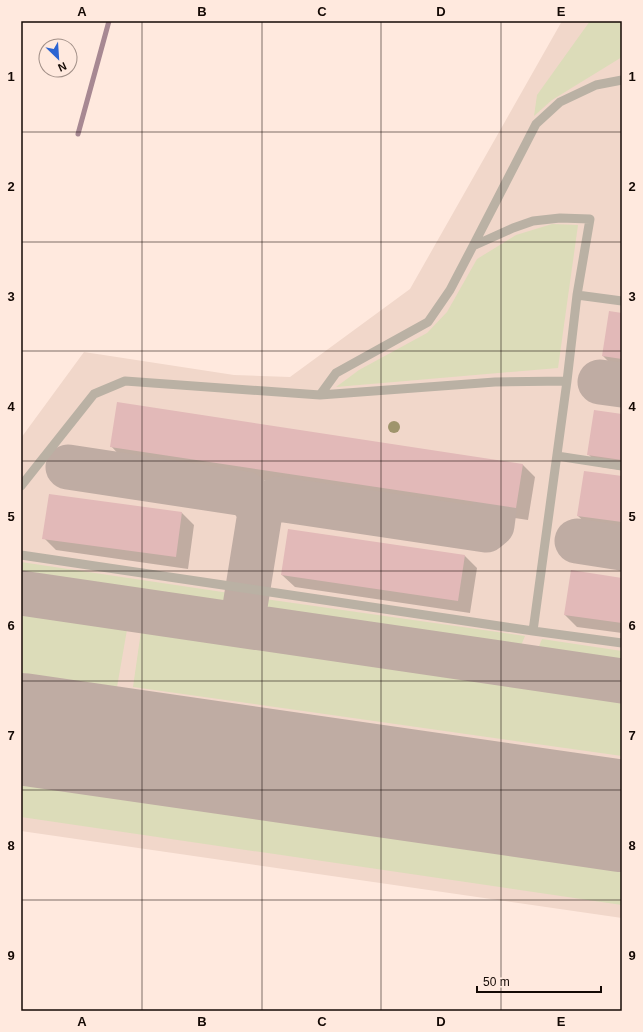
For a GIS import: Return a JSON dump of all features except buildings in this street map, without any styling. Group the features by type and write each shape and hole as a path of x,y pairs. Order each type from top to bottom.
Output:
{"lane":[{"path":"320,395 336,373 428,322 450,290 536,124 560,102 596,85 622,80"},
{"path":"473,246 533,221 560,218 590,219 577,295 567,381 533,631"},
{"path":"577,295 622,301"},
{"path":"21,486 94,394 126,381 320,395 495,382 567,381"},
{"path":"557,456 622,466"},
{"path":"21,555 622,643"}],"shaded area":[{"path":"562,21 622,21 622,918 21,831 21,438 84,352 234,375 290,377 410,289"}],"green space":[{"path":"590,21 622,21 622,57 552,100 534,116 537,95"},
{"path":"552,224 578,225 558,368 336,387 359,370 427,333 447,312 477,259 516,235"},
{"path":"21,562 236,594 233,611 21,579"},
{"path":"258,598 525,636 520,648 252,611"},
{"path":"21,608 128,624 117,687 21,673"},
{"path":"142,624 622,697 622,756 133,687"},
{"path":"542,639 622,651 622,665 537,651"},
{"path":"21,691 622,779 622,791 21,702"},
{"path":"21,760 622,845 622,905 21,817"}],"waterway":[{"path":"78,134 109,21"}],"taxiway":[{"path":"600,382 622,385"},
{"path":"68,467 246,494 254,502 260,513"},
{"path":"242,625 260,513 265,506 275,500 278,499 486,530 492,525 494,510"},
{"path":"577,541 622,548"},
{"path":"21,593 622,681"}],"runway":[{"path":"21,729 622,816"}]}
